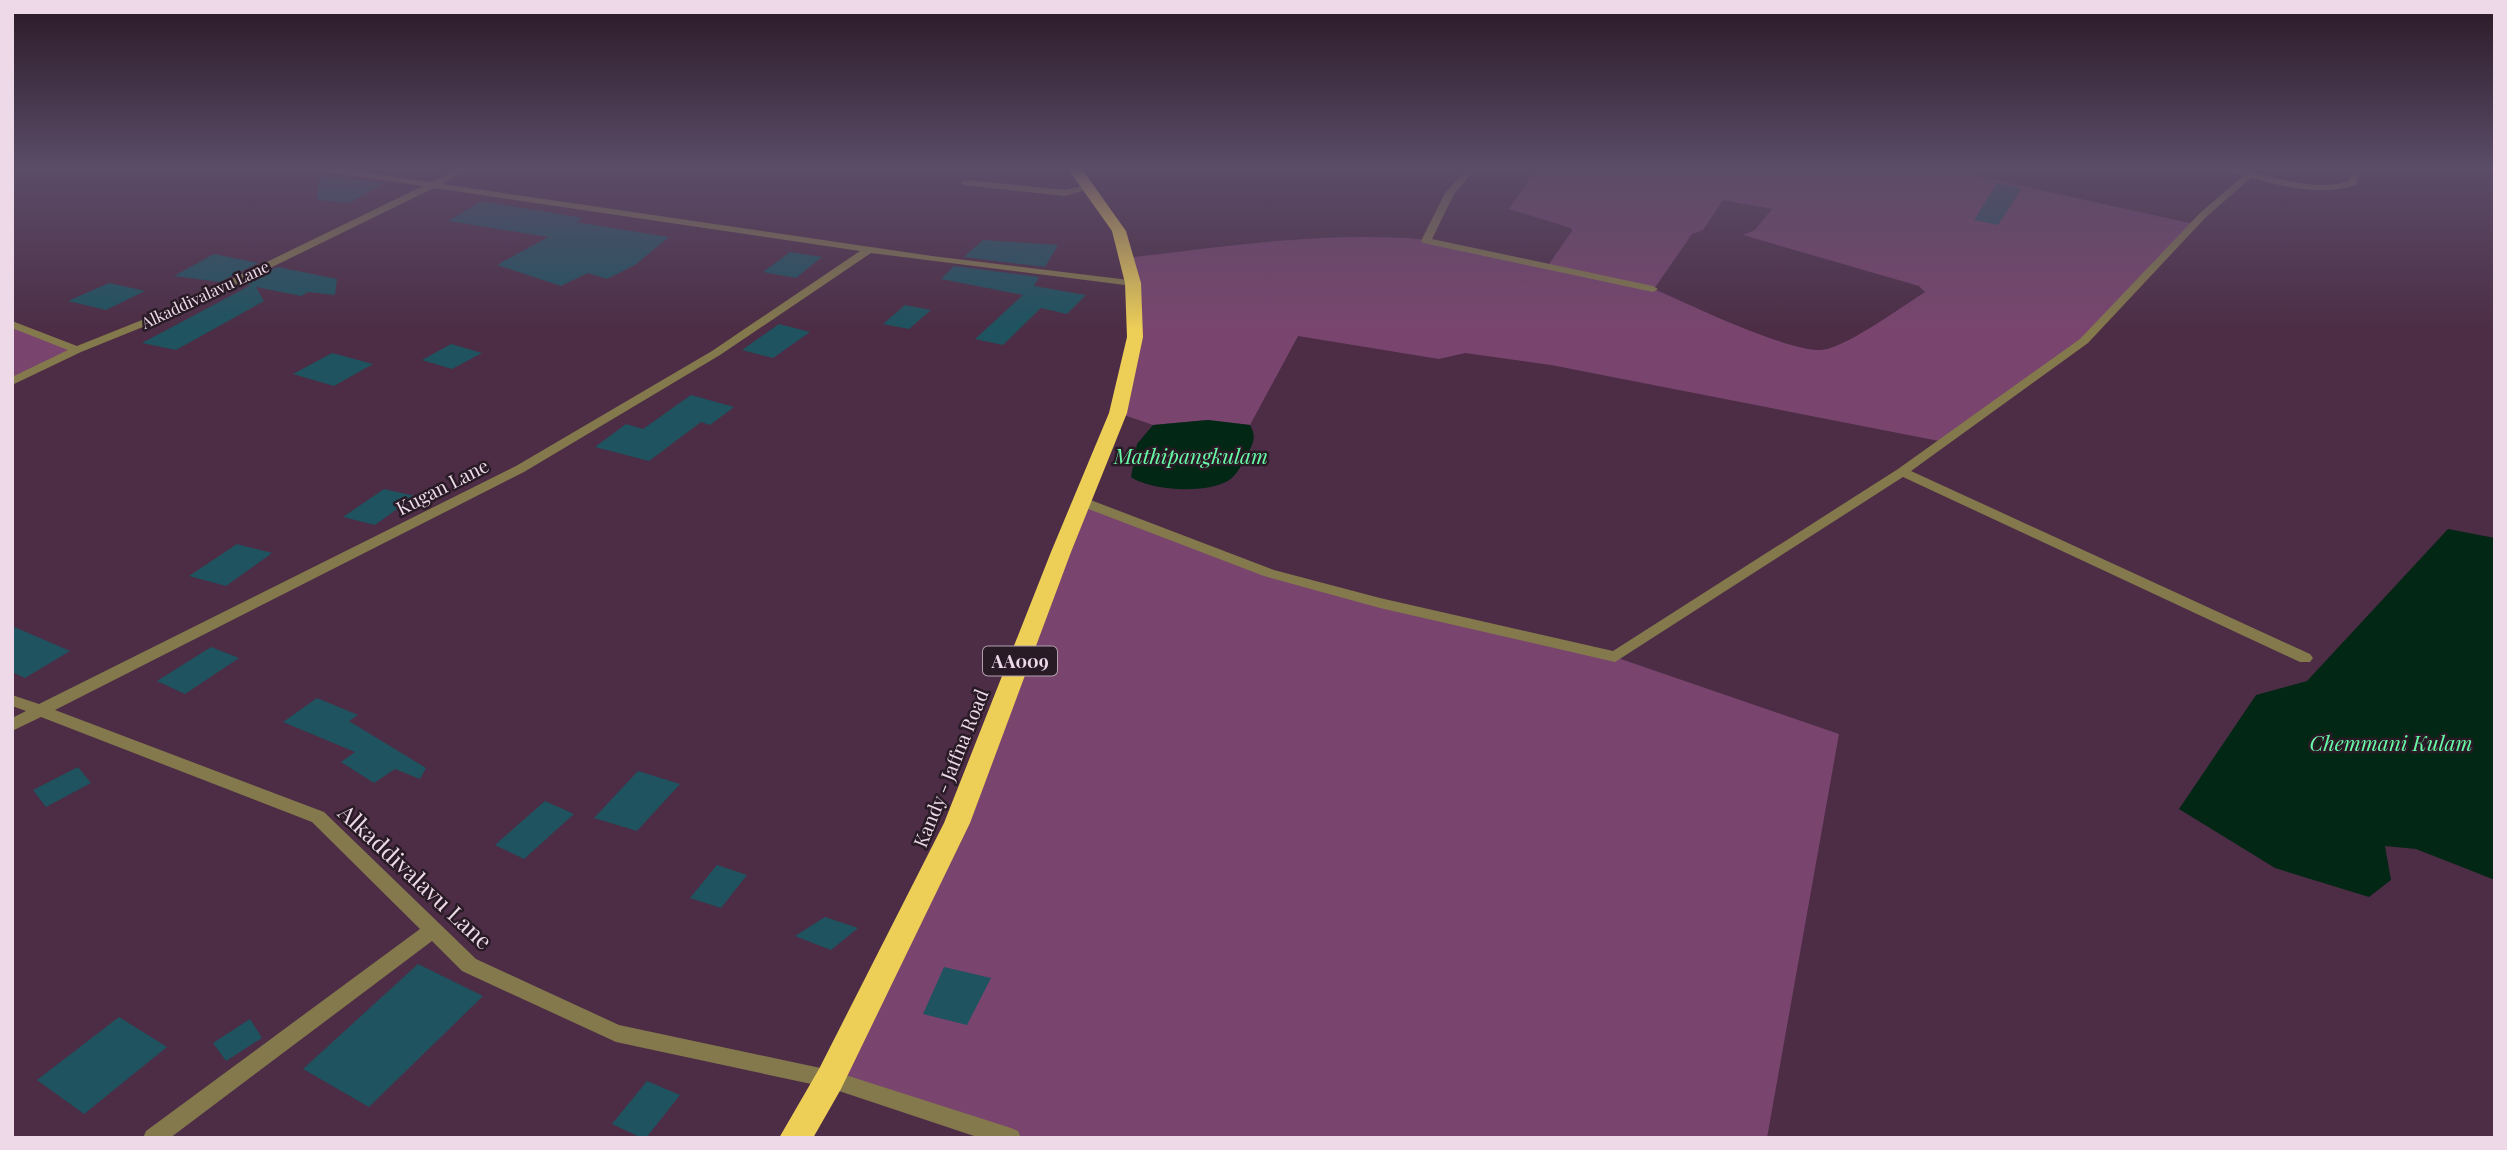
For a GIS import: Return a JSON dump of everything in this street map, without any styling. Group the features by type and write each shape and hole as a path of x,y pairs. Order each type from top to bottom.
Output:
{"highway":[{"name":"Kandy - Jaffna Road","path":"795,1138 830,1079 957,823 1061,552 1118,413 1135,337 1133,284 1119,231 1113,223"}],"street":[{"name":"Alkaddivalavu Lane","path":"12,382 77,350 176,310 356,223"},
{"path":"691,223 1031,272 1133,284"},
{"path":"1435,223 1426,241 1653,289"},
{"path":"1083,502 1269,573 1380,603 1615,657 1902,472 2084,341 2196,223"},
{"name":"Kugan Lane","path":"12,724 520,469 716,353 870,249"},
{"path":"12,324 77,350"},
{"path":"1902,472 2305,658"},
{"name":"Alkaddivalavu Lane","path":"12,700 318,817 469,965 616,1033 830,1079 1011,1138"},
{"path":"153,1138 434,929"}],"shaded area":[{"path":"1554,223 1708,223 1703,230 1692,234 1654,289 1762,335 1821,350 1858,335 1925,292 1919,286 1743,235 1755,230 1761,223 2194,224 2084,341 1944,442 1551,365 1465,353 1439,359 1298,336 1250,425 1208,420 1153,425 1118,413 1135,337 1126,258 1265,242 1370,237 1441,242 1547,267 1572,231 1571,228"},
{"path":"12,324 77,350 12,382"},
{"path":"1083,502 1269,573 1615,657 1839,734 1767,1138 1011,1138 830,1079 957,823"}],"water":[{"name":"Mathipangkulam","path":"1208,420 1250,425 1252,429 1254,437 1251,447 1232,478 1211,487 1182,489 1152,485 1131,477 1137,444 1153,425"},
{"name":"Chemmani Kulam","path":"2448,529 2495,538 2495,880 2416,849 2385,846 2391,880 2369,897 2275,868 2179,809 2256,695 2307,681"}],"building":[{"path":"458,223 580,223 669,237 635,265 607,279 588,273 561,286 497,265 548,237"},
{"path":"983,240 1058,245 1045,267 964,257"},
{"path":"790,252 822,257 796,278 763,272"},
{"path":"214,254 258,263 220,282 174,276"},
{"path":"954,266 1039,277 1034,286 1086,295 1067,314 1041,308 1003,345 975,339 1023,295 941,279"},
{"path":"278,267 337,279 335,295 308,292 301,296 256,287 264,301 176,350 142,343 251,285 242,284"},
{"path":"109,283 145,291 106,310 68,301"},
{"path":"905,305 931,310 909,329 883,324"},
{"path":"779,324 810,332 773,358 742,350"},
{"path":"451,344 482,353 452,369 422,360"},
{"path":"332,353 373,364 334,386 293,374"},
{"path":"691,395 734,407 710,425 701,422 649,461 595,447 626,424 643,429"},
{"path":"384,489 415,496 375,525 343,517"},
{"path":"237,544 272,553 226,586 189,576"},
{"path":"12,626 70,651 25,678 12,672"},
{"path":"211,647 239,658 185,694 157,681"},
{"path":"317,698 358,715 349,721 426,768 420,779 395,769 374,783 341,762 355,752 283,722"},
{"path":"78,767 91,783 46,807 33,790"},
{"path":"638,771 680,784 637,831 594,818"},
{"path":"545,801 574,814 524,859 495,845"},
{"path":"717,865 747,875 721,908 690,898"},
{"path":"825,917 858,928 831,950 795,936"},
{"path":"418,964 483,996 369,1107 303,1069"},
{"path":"944,967 991,978 967,1025 923,1014"},
{"path":"119,1017 167,1047 84,1114 37,1080"},
{"path":"250,1019 262,1038 226,1061 213,1043"},
{"path":"647,1081 680,1095 646,1138 642,1138 612,1124"}]}
